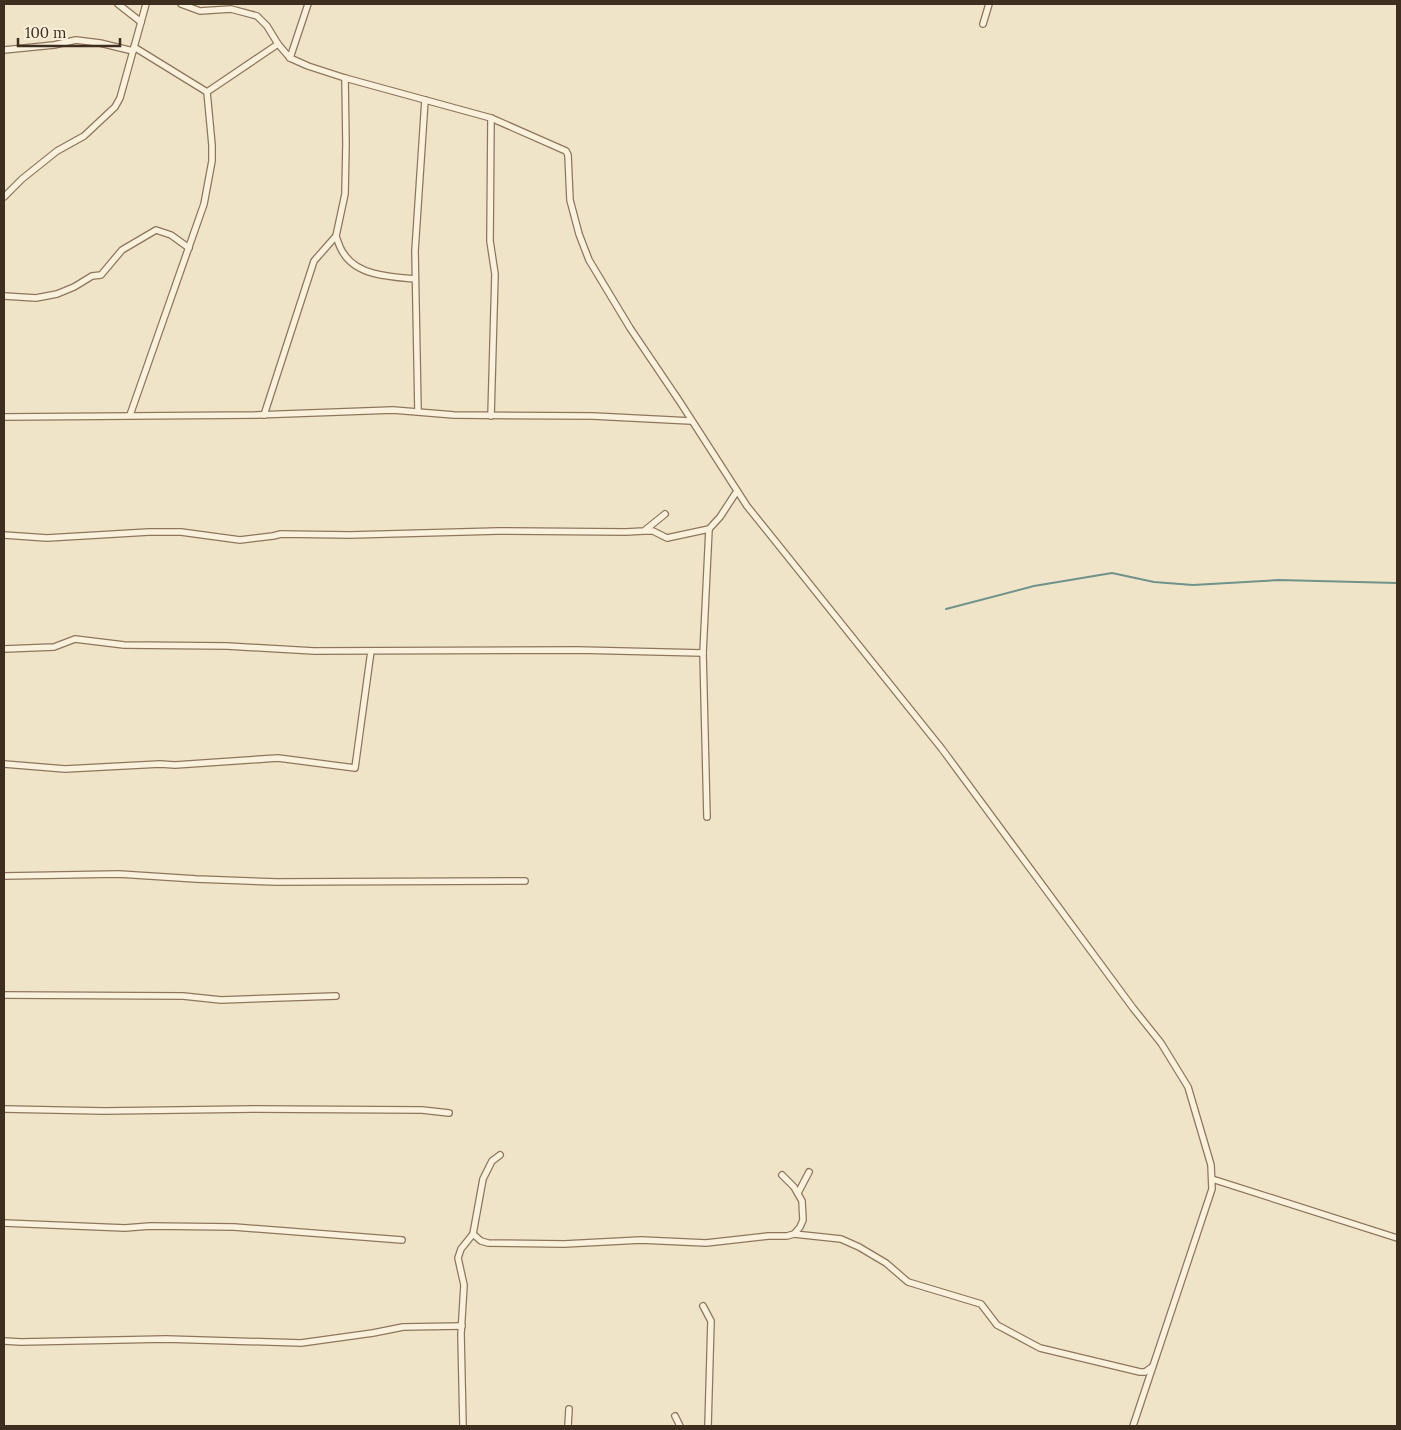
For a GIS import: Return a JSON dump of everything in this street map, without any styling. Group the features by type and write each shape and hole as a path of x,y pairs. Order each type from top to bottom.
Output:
{"street":[{"path":"118,4 141,22"},
{"path":"4,197 29,173 58,150 84,136 115,107 120,98 146,4"},
{"path":"181,4 200,11 231,9 257,16 267,26 278,44 290,58 308,66 491,118 566,151 568,155 570,200 578,234 589,260 630,328 737,491 747,506 942,748 1133,1008 1162,1043 1188,1087 1211,1165 1212,1189 1132,1426"},
{"path":"290,58 308,4"},
{"path":"983,24 989,4"},
{"path":"4,50 54,45 76,40 134,49 206,92"},
{"path":"206,92 278,44"},
{"path":"264,415 314,261 336,236 345,194 345,78"},
{"path":"130,415 204,204 212,161 206,92"},
{"path":"418,411 415,251 425,100"},
{"path":"491,118 490,241 495,274 491,416"},
{"path":"4,296 36,298 57,294 74,287 92,276 101,275 122,250 156,230 172,235 189,248"},
{"path":"336,236 343,254 350,263 363,270 386,276 415,279"},
{"path":"4,417 264,415 394,410 454,415 593,416 691,421"},
{"path":"707,817 703,653 709,529 737,491"},
{"path":"644,531 665,514"},
{"path":"4,535 48,538 181,532 240,540 281,534 350,536 498,531 586,532 653,530 667,538 709,529"},
{"path":"4,649 54,647 74,639 124,645 228,646 314,651 578,650 703,653"},
{"path":"4,764 65,769 278,758 355,768 371,651"},
{"path":"4,876 119,874 196,880 277,882 525,881"},
{"path":"4,995 183,996 221,1000 336,996"},
{"path":"4,1109 104,1111 262,1109 422,1110 449,1113"},
{"path":"463,1426 462,1326 464,1285 458,1258 473,1234 483,1179 492,1161 500,1155"},
{"path":"798,1193 809,1172"},
{"path":"782,1174 798,1193 802,1201 803,1220 794,1234"},
{"path":"1212,1179 1397,1238"},
{"path":"4,1223 125,1228 150,1226 234,1227 402,1240"},
{"path":"473,1234 482,1241 488,1242 564,1244 641,1240 706,1243 794,1234 841,1239 886,1263 908,1282 981,1304 997,1326 1040,1348 1140,1372 1145,1372 1152,1367"},
{"path":"703,1306 711,1320 708,1426"},
{"path":"4,1341 166,1339 301,1343 403,1327 462,1326"},
{"path":"568,1426 569,1409"},
{"path":"675,1416 680,1426"}],"waterway":[{"path":"946,609 1034,586 1112,573 1154,582 1193,585 1279,580 1397,583"}]}
